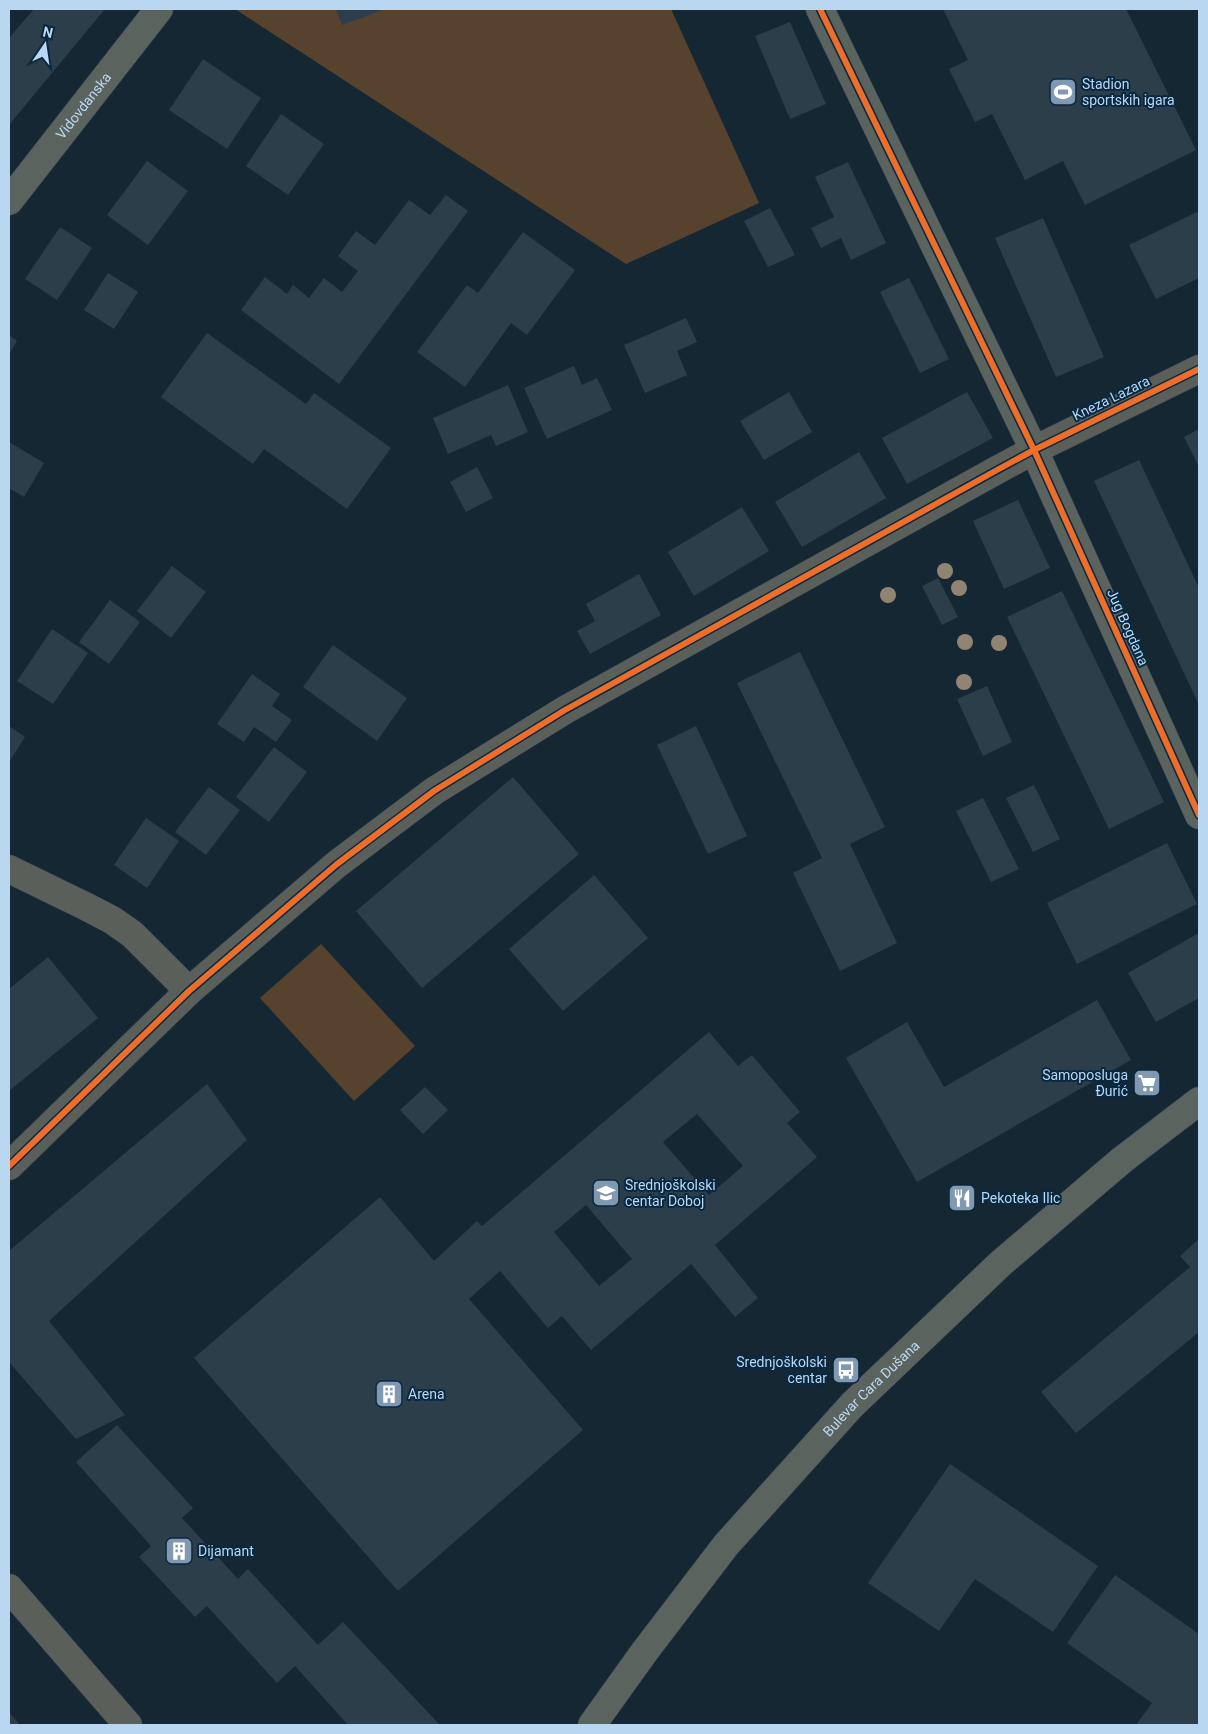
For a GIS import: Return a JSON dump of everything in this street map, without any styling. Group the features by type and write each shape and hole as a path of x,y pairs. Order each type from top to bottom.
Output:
{"street":[{"name":"Vidovdanska","path":"9,201 159,9"},
{"name":"Jug Bogdana","path":"820,9 1034,450 1199,815"},
{"name":"Kneza Lazara","path":"9,1166 189,991 337,864 434,791 573,705 1034,450 1199,369"},
{"path":"9,868 112,920 132,934 189,991"},
{"name":"Bulevar Cara Dušana","path":"592,1725 645,1651 726,1545 852,1405 1000,1264 1122,1160 1199,1101"},
{"path":"9,1588 128,1725"}],"shaded area":[{"path":"235,9 671,9 759,203 626,264"},
{"path":"321,944 415,1046 354,1101 260,998"}],"building":[{"path":"34,9 105,9 9,125 9,38"},
{"path":"336,9 386,9 342,25"},
{"name":"Stadion sportskih igara","path":"943,9 1126,9 1196,150 1085,205 1063,161 1025,180 992,114 975,122 949,69 968,60"},
{"path":"790,22 826,104 790,119 755,36"},
{"path":"203,59 261,98 227,149 169,110"},
{"path":"281,114 324,144 288,195 246,166"},
{"path":"147,161 188,191 148,245 107,215"},
{"path":"848,162 886,243 851,260 841,238 821,248 811,228 834,217 815,177"},
{"path":"446,195 468,211 339,384 241,310 265,277 287,294 293,285 309,298 324,278 342,292 358,271 338,256 356,231 375,245 409,200 430,215"},
{"path":"770,208 795,255 768,267 744,221"},
{"path":"1199,211 1199,278 1156,299 1129,245"},
{"path":"1043,218 1104,357 1056,377 995,238"},
{"path":"60,227 92,248 57,300 25,279"},
{"path":"523,232 575,270 527,335 511,323 465,387 417,352 467,285 478,293"},
{"path":"108,273 138,292 114,329 84,310"},
{"path":"909,278 949,359 920,373 880,292"},
{"path":"686,318 697,342 677,351 687,375 645,393 624,345"},
{"path":"207,333 306,404 314,393 391,448 347,509 264,449 253,464 161,397"},
{"path":"9,335 17,341 9,354"},
{"path":"574,366 582,385 597,378 612,410 547,439 524,388"},
{"path":"508,385 528,432 496,446 491,435 448,454 433,418"},
{"path":"789,392 812,432 764,460 740,421"},
{"path":"967,392 993,438 907,484 882,438"},
{"path":"1199,429 1199,467 1184,437"},
{"path":"9,442 44,463 24,497 9,488"},
{"path":"859,452 886,498 802,547 775,502"},
{"path":"1139,460 1199,588 1199,705 1094,481"},
{"path":"477,467 493,498 466,512 450,482"},
{"path":"1018,500 1050,568 1004,589 973,521"},
{"path":"742,507 769,551 694,596 668,552"},
{"path":"172,566 206,592 171,638 137,611"},
{"path":"639,574 661,615 590,654 577,631 595,621 586,604"},
{"path":"938,578 958,617 942,625 922,586"},
{"path":"1062,591 1164,802 1109,829 1007,617"},
{"path":"110,600 140,622 109,664 79,642"},
{"path":"52,629 88,653 53,704 17,681"},
{"path":"333,645 407,698 377,741 303,687"},
{"path":"800,652 885,827 850,844 897,943 840,971 793,873 822,858 737,683"},
{"path":"252,674 280,694 272,706 292,720 276,742 254,727 244,742 217,724"},
{"path":"987,686 1012,742 983,756 957,699"},
{"path":"9,726 25,737 9,762"},
{"path":"696,726 747,836 708,854 657,745"},
{"path":"274,747 307,772 269,822 236,797"},
{"path":"513,777 579,854 422,988 356,911"},
{"path":"1034,785 1060,839 1033,852 1006,798"},
{"path":"209,787 240,810 206,855 175,832"},
{"path":"983,798 1019,869 991,882 956,811"},
{"path":"146,818 179,841 147,888 114,865"},
{"path":"1167,843 1197,904 1077,964 1047,903"},
{"path":"594,875 648,938 563,1011 509,949"},
{"path":"1199,933 1199,998 1156,1022 1128,973"},
{"path":"48,957 98,1018 9,1091 9,989"},
{"path":"1097,1000 1131,1060 917,1182 846,1058 907,1022 944,1087"},
{"path":"709,1032 738,1066 752,1055 800,1112 787,1123 817,1157 715,1245 758,1298 735,1317 691,1264 591,1350 562,1316 548,1328 500,1271 469,1299 583,1430 398,1591 194,1358 380,1197 434,1261 477,1221 482,1226","holes":["697,1114 743,1166 709,1195 663,1142","586,1205 632,1259 599,1286 554,1232"]},
{"path":"207,1084 247,1140 49,1321 125,1415 76,1439 9,1362 9,1251"},
{"path":"425,1087 448,1110 423,1134 400,1110"},
{"path":"1199,1239 1199,1332 1076,1433 1041,1392 1190,1267 1180,1256"},
{"name":"Dijamant","path":"117,1425 193,1508 182,1518 238,1579 248,1569 318,1645 343,1622 440,1725 348,1725 295,1666 277,1683 207,1606 195,1617 139,1557 151,1546 76,1462"},
{"path":"950,1464 1098,1566 1053,1632 975,1579 939,1631 868,1583"},
{"path":"1115,1575 1199,1634 1199,1725 1136,1725 1152,1703 1067,1643"},
{"path":"9,1712 20,1725 9,1725"}],"cycle path":[{"path":"820,9 1034,450 1199,815"},
{"path":"9,1166 189,991 337,864 434,791 565,710 997,470 1199,369"}],"place":[{"name":"Stadion sportskih igara","path":"1063,92"},
{"name":"Samoposluga Đurić","path":"1147,1083"},
{"name":"Srednjoškolski centar Doboj","path":"606,1193"},
{"name":"Pekoteka Ilic","path":"962,1198"},
{"name":"Srednjoškolski centar","path":"846,1370"},
{"name":"Arena","path":"389,1394"},
{"name":"Dijamant","path":"179,1551"}]}
